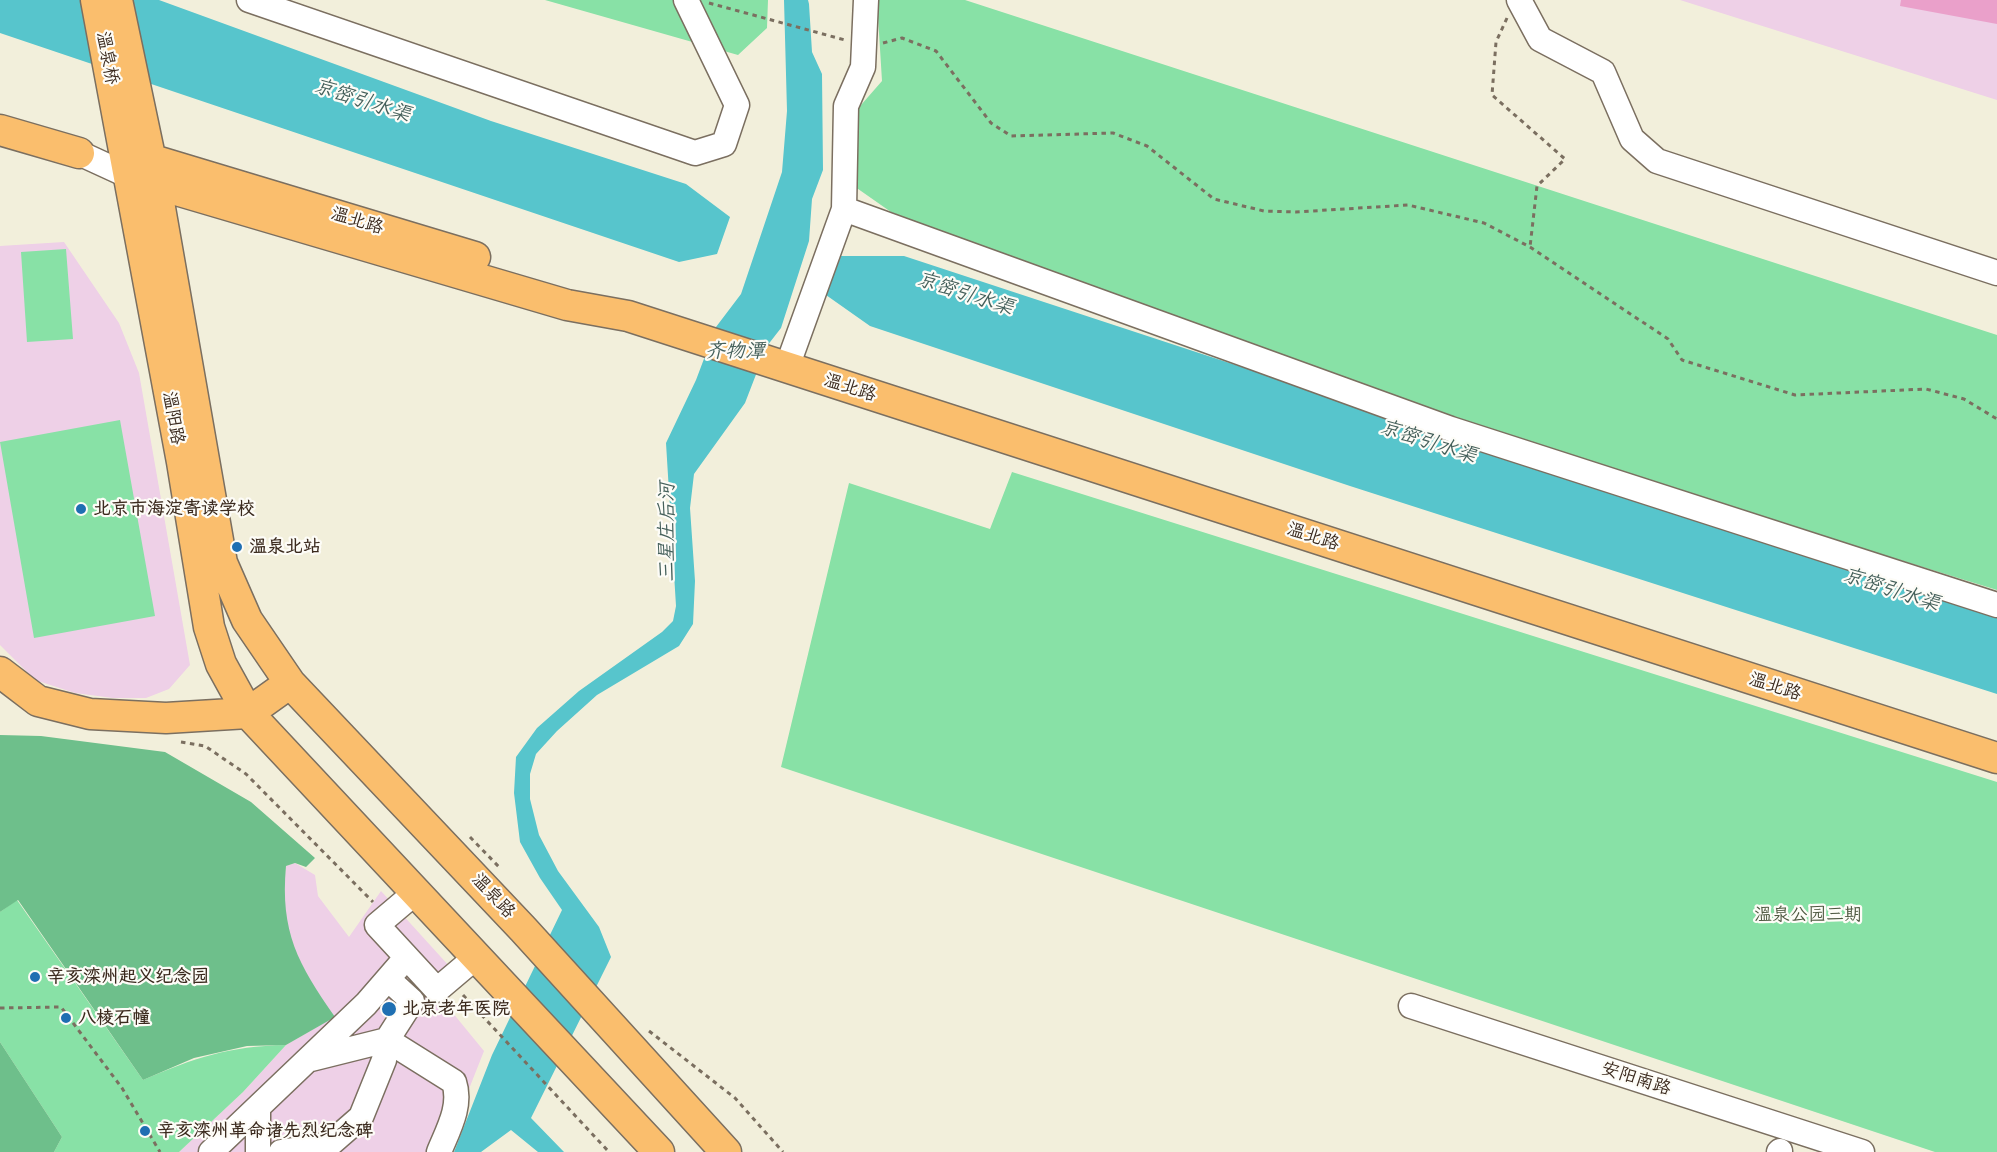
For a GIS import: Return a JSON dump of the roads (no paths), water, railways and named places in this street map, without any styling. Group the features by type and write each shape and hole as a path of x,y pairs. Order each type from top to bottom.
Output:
{"main road":[{"name":"温泉桥","path":"96,0 130,115"},
{"name":"温泉桥","path":"117,0 130,115"},
{"name":"温阳路","path":"130,115 222,563 247,620 290,683"},
{"name":"温北路","path":"0,130 79,153"},
{"name":"温阳路","path":"140,168 209,627 220,664 248,713"},
{"name":"温北路","path":"140,168 567,305 628,316 1997,758"},
{"path":"0,672 38,701 90,714 166,718 248,713 290,683"},
{"name":"温泉路","path":"290,683 523,929 633,1032 726,1152"},
{"path":"248,713 659,1152"}],"street":[{"path":"249,0 695,153 724,144 737,105 686,0"},
{"path":"776,364 844,209 846,106 863,67 867,0"},
{"path":"1514,5 1540,39 1603,72 1632,139 1657,161 1997,273"},
{"name":"温北路","path":"79,153 140,168"},
{"path":"844,209 1451,429 1997,605"},
{"path":"416,892 377,926 405,958 437,990 476,957"},
{"path":"211,1152 366,1004 405,958"},
{"path":"281,1152 330,1144 361,1116 384,1060 387,1040 412,1001 388,978"},
{"name":"安阳南路","path":"1411,1006 1862,1152"},
{"path":"309,1059 387,1040 454,1082 458,1093 455,1110 439,1152"},
{"path":"258,1108 258,1152"}],"water":[{"name":"京密引水渠","path":"0,0 159,0 491,121 686,184 730,217 717,254 679,262 0,33"},
{"name":"齐物潭","path":"784,0 808,0 809,4 812,52 822,74 823,170 812,199 809,241 781,328 767,346 745,403 694,474 690,508 695,581 693,624 679,646 597,695 557,731 536,754 530,774 530,799 539,835 558,871 599,927 611,957 531,1118 564,1152 538,1152 511,1130 481,1152 454,1152 492,1055 562,910 540,878 520,842 514,793 516,757 537,728 579,691 662,632 673,621 676,606 666,443 696,380 716,327 741,294 782,172 787,111"},
{"name":"京密引水渠","path":"841,256 904,256 1485,447 1997,611 1997,694 1350,486 870,326 826,295"}],"place":[{"name":"北京市海淀寄读学校","path":"81,509"},
{"name":"温泉北站","path":"237,547"},
{"name":"辛亥滦州起义纪念园","path":"35,977"},
{"name":"北京老年医院","path":"389,1009"},
{"name":"八棱石幢","path":"66,1018"},
{"name":"辛亥滦州革命诸先烈纪念碑","path":"145,1131"}],"water label":[{"name":"三星庄后河","path":"668,532"}],"park label":[{"name":"温泉公园三期","path":"1808,915"}]}
